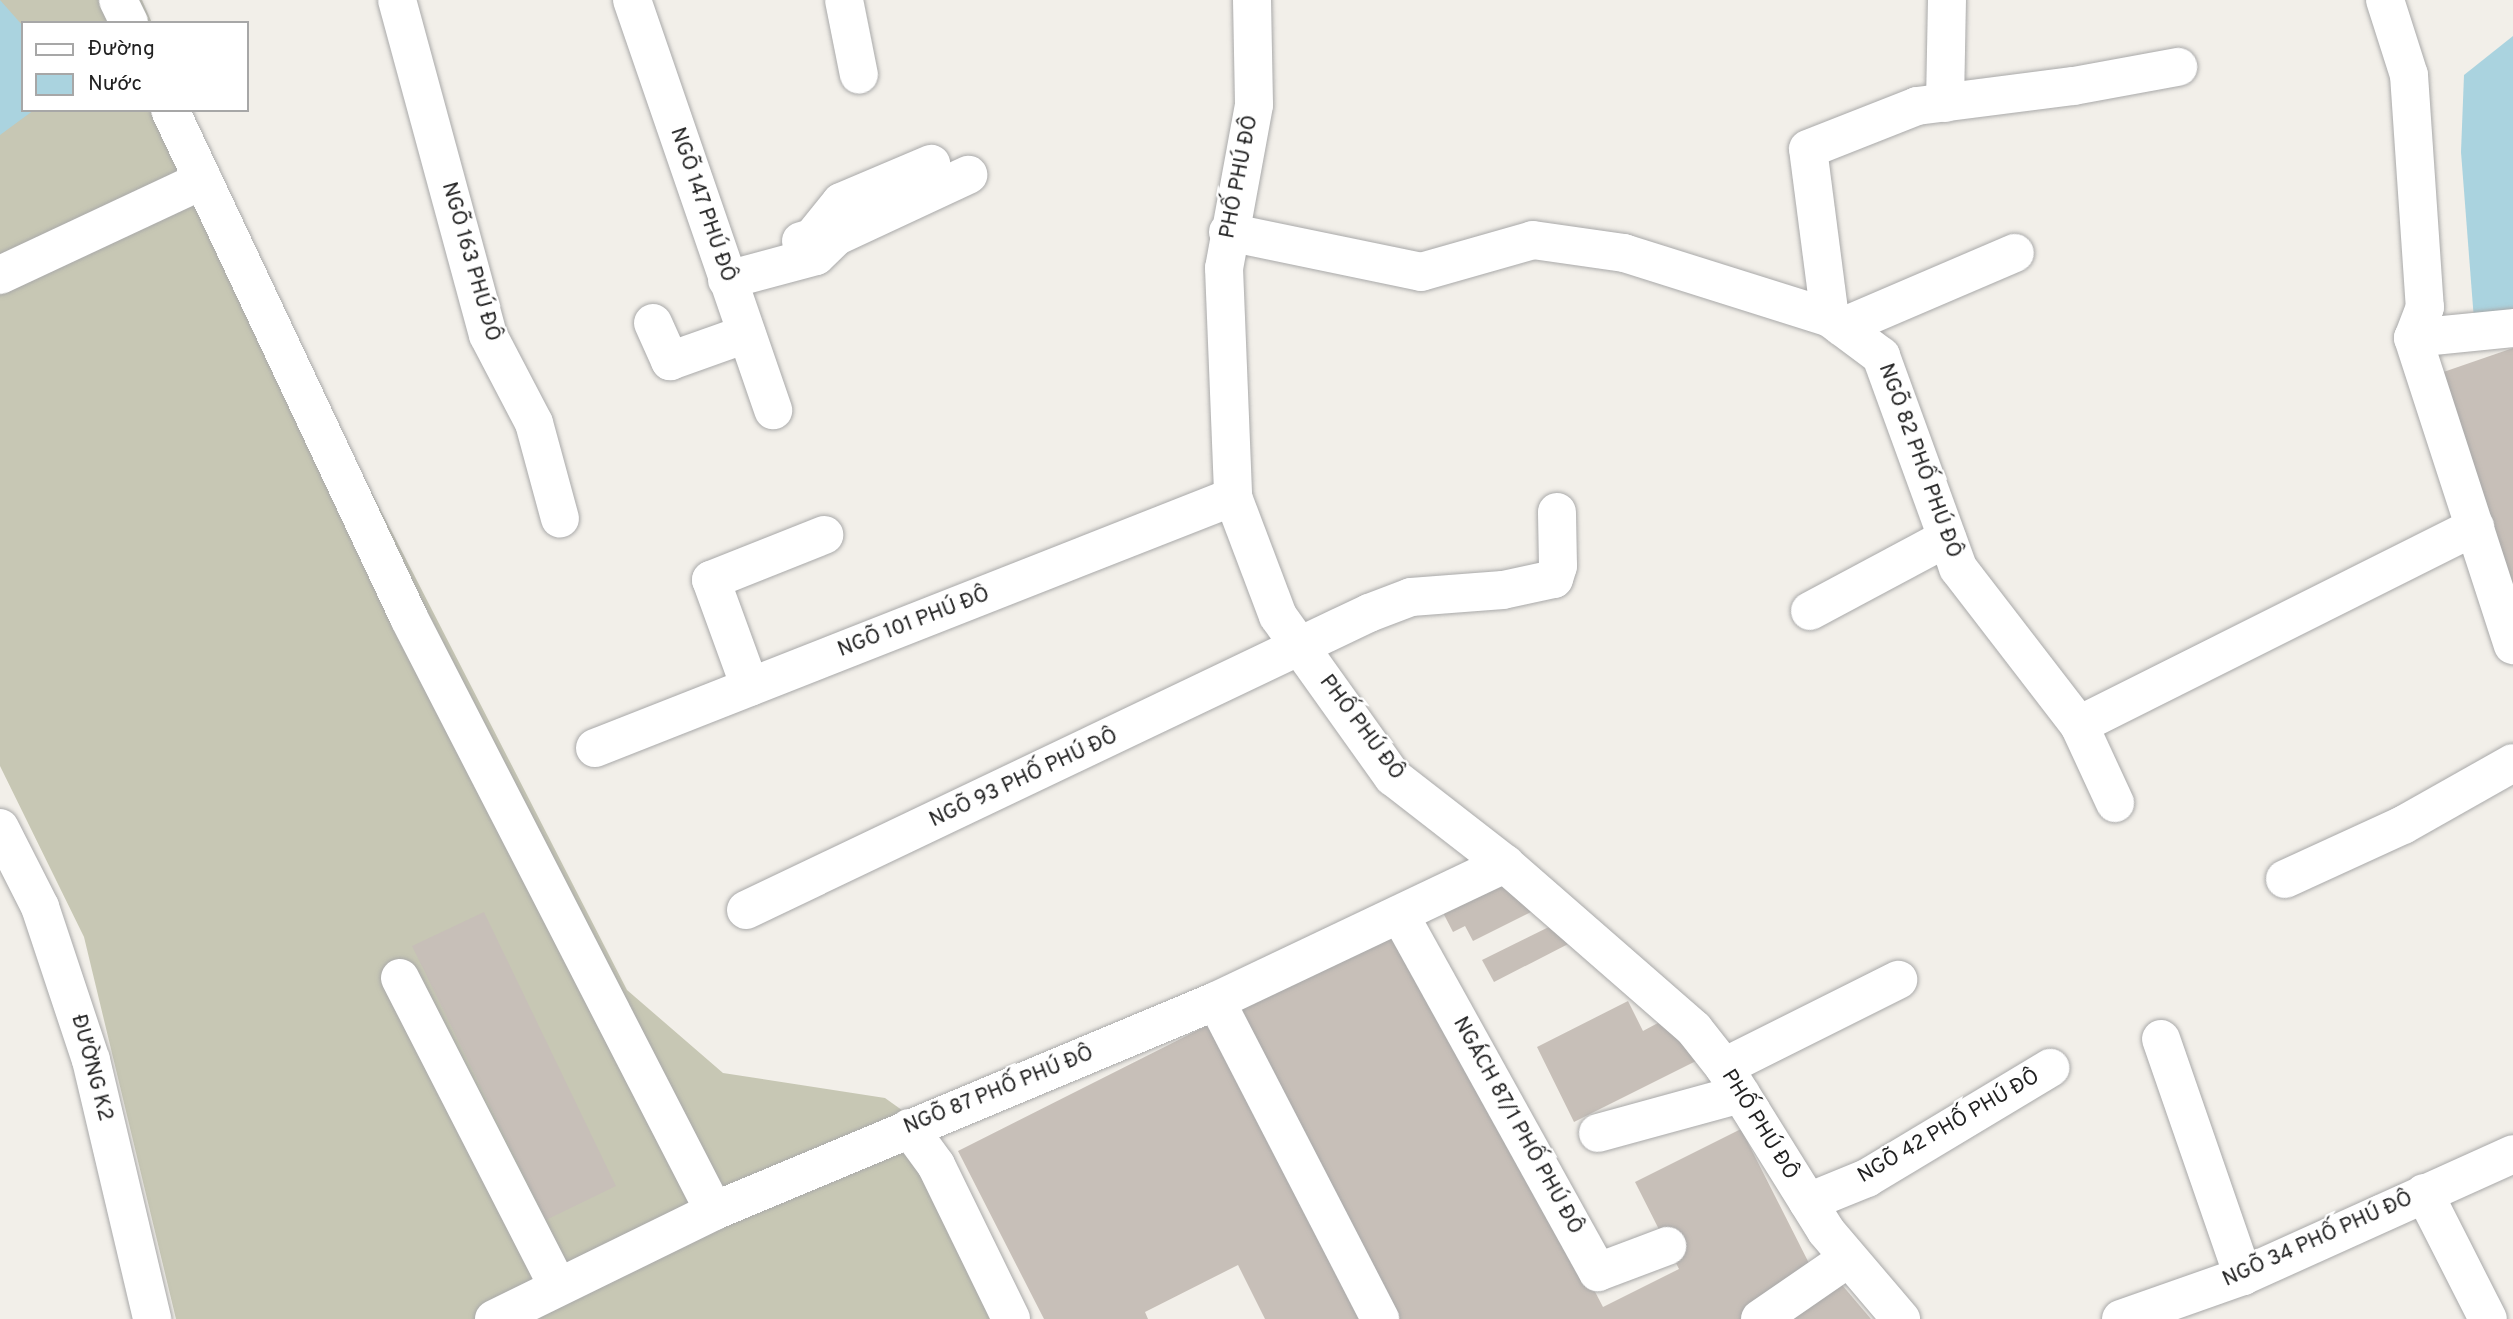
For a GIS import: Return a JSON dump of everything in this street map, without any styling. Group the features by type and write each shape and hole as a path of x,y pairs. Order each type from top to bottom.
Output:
{"street":[{"path":"118,0 128,21"},
{"name":"NGÕ 163 PHÚ ĐÔ","path":"397,0 488,335 534,423 560,519"},
{"name":"NGÕ 147 PHÚ ĐÔ","path":"632,0 773,411"},
{"path":"844,0 859,75"},
{"name":"PHỐ PHÚ ĐÔ","path":"1252,0 1254,105 1228,232 1224,268 1233,497 1278,615 1393,777 1505,864 1694,1029 1732,1081 1847,1259 1901,1319"},
{"path":"1945,103 1947,0"},
{"path":"2391,1 2409,75 2426,306 2413,338 2513,645"},
{"path":"2015,253 1836,323 1808,149 1917,106 2178,67"},
{"path":"171,112 409,618 714,1211"},
{"path":"725,272 812,238 841,202 931,164"},
{"path":"725,272 816,256 836,236 968,175"},
{"path":"0,275 203,180"},
{"name":"NGÕ 82 PHỐ PHÚ ĐÔ","path":"1228,232 1421,272 1533,240 1624,253 1836,323 1881,356 1958,568 2079,725 2115,803"},
{"path":"653,323 670,361 746,334"},
{"path":"2413,338 2513,327"},
{"name":"NGÕ 101 PHÚ ĐÔ","path":"595,748 1233,497"},
{"name":"NGÕ 93 PHỐ PHÚ ĐÔ","path":"746,909 1412,597 1503,590 1553,579 1558,566 1557,512"},
{"path":"2079,725 2475,527"},
{"path":"750,687 711,580 824,534"},
{"path":"1810,611 1947,538"},
{"path":"2285,879 2403,825 2513,763"},
{"name":"ĐƯỜNG K2","path":"0,828 40,907 91,1060 152,1319"},
{"name":"NGÕ 87 PHỐ PHÚ ĐÔ","path":"494,1319 714,1211 1216,1001 1401,917 1505,864"},
{"name":"NGÁCH 87/1 PHỐ PHÚ ĐÔ","path":"1401,917 1598,1272 1667,1246"},
{"path":"400,978 558,1287"},
{"path":"1598,1133 1732,1081 1898,980"},
{"path":"1216,1001 1380,1319"},
{"path":"2161,1039 2243,1276"},
{"name":"NGÕ 42 PHỐ PHÚ ĐÔ","path":"1808,1202 1867,1178 2050,1068"},
{"path":"909,1128 936,1166 1011,1319"},
{"name":"NGÕ 34 PHỐ PHÚ ĐÔ","path":"2133,1316 2243,1276 2513,1154"},
{"path":"2424,1194 2488,1319"},
{"path":"1760,1319 1847,1259"}],"shaded area":[{"path":"0,0 142,0 151,21 21,21 21,112 191,112 272,298 627,990 723,1073 885,1098 927,1128 1026,1319 176,1319 84,937 0,766"}],"water":[{"path":"0,0 21,24 21,112 31,112 0,135"},
{"path":"2513,36 2513,315 2474,320 2461,152 2464,75"}],"building":[{"path":"2513,348 2513,613 2429,377"},
{"path":"1511,872 1531,912 1473,941 1465,926 1453,932 1440,907"},
{"path":"484,912 616,1186 546,1220 412,946"},
{"path":"1563,920 1574,941 1494,982 1482,960"},
{"path":"1404,926 1603,1307 1679,1269 1635,1182 1741,1129 1816,1277 1745,1319 1382,1319 1227,1016"},
{"path":"1628,1001 1643,1031 1669,1017 1704,1057 1574,1122 1537,1047"},
{"path":"1224,1017 1378,1319 1265,1319 1238,1265 1145,1312 1148,1319 1044,1319 958,1151"},
{"path":"1831,1272 1871,1319 1775,1319"}]}
